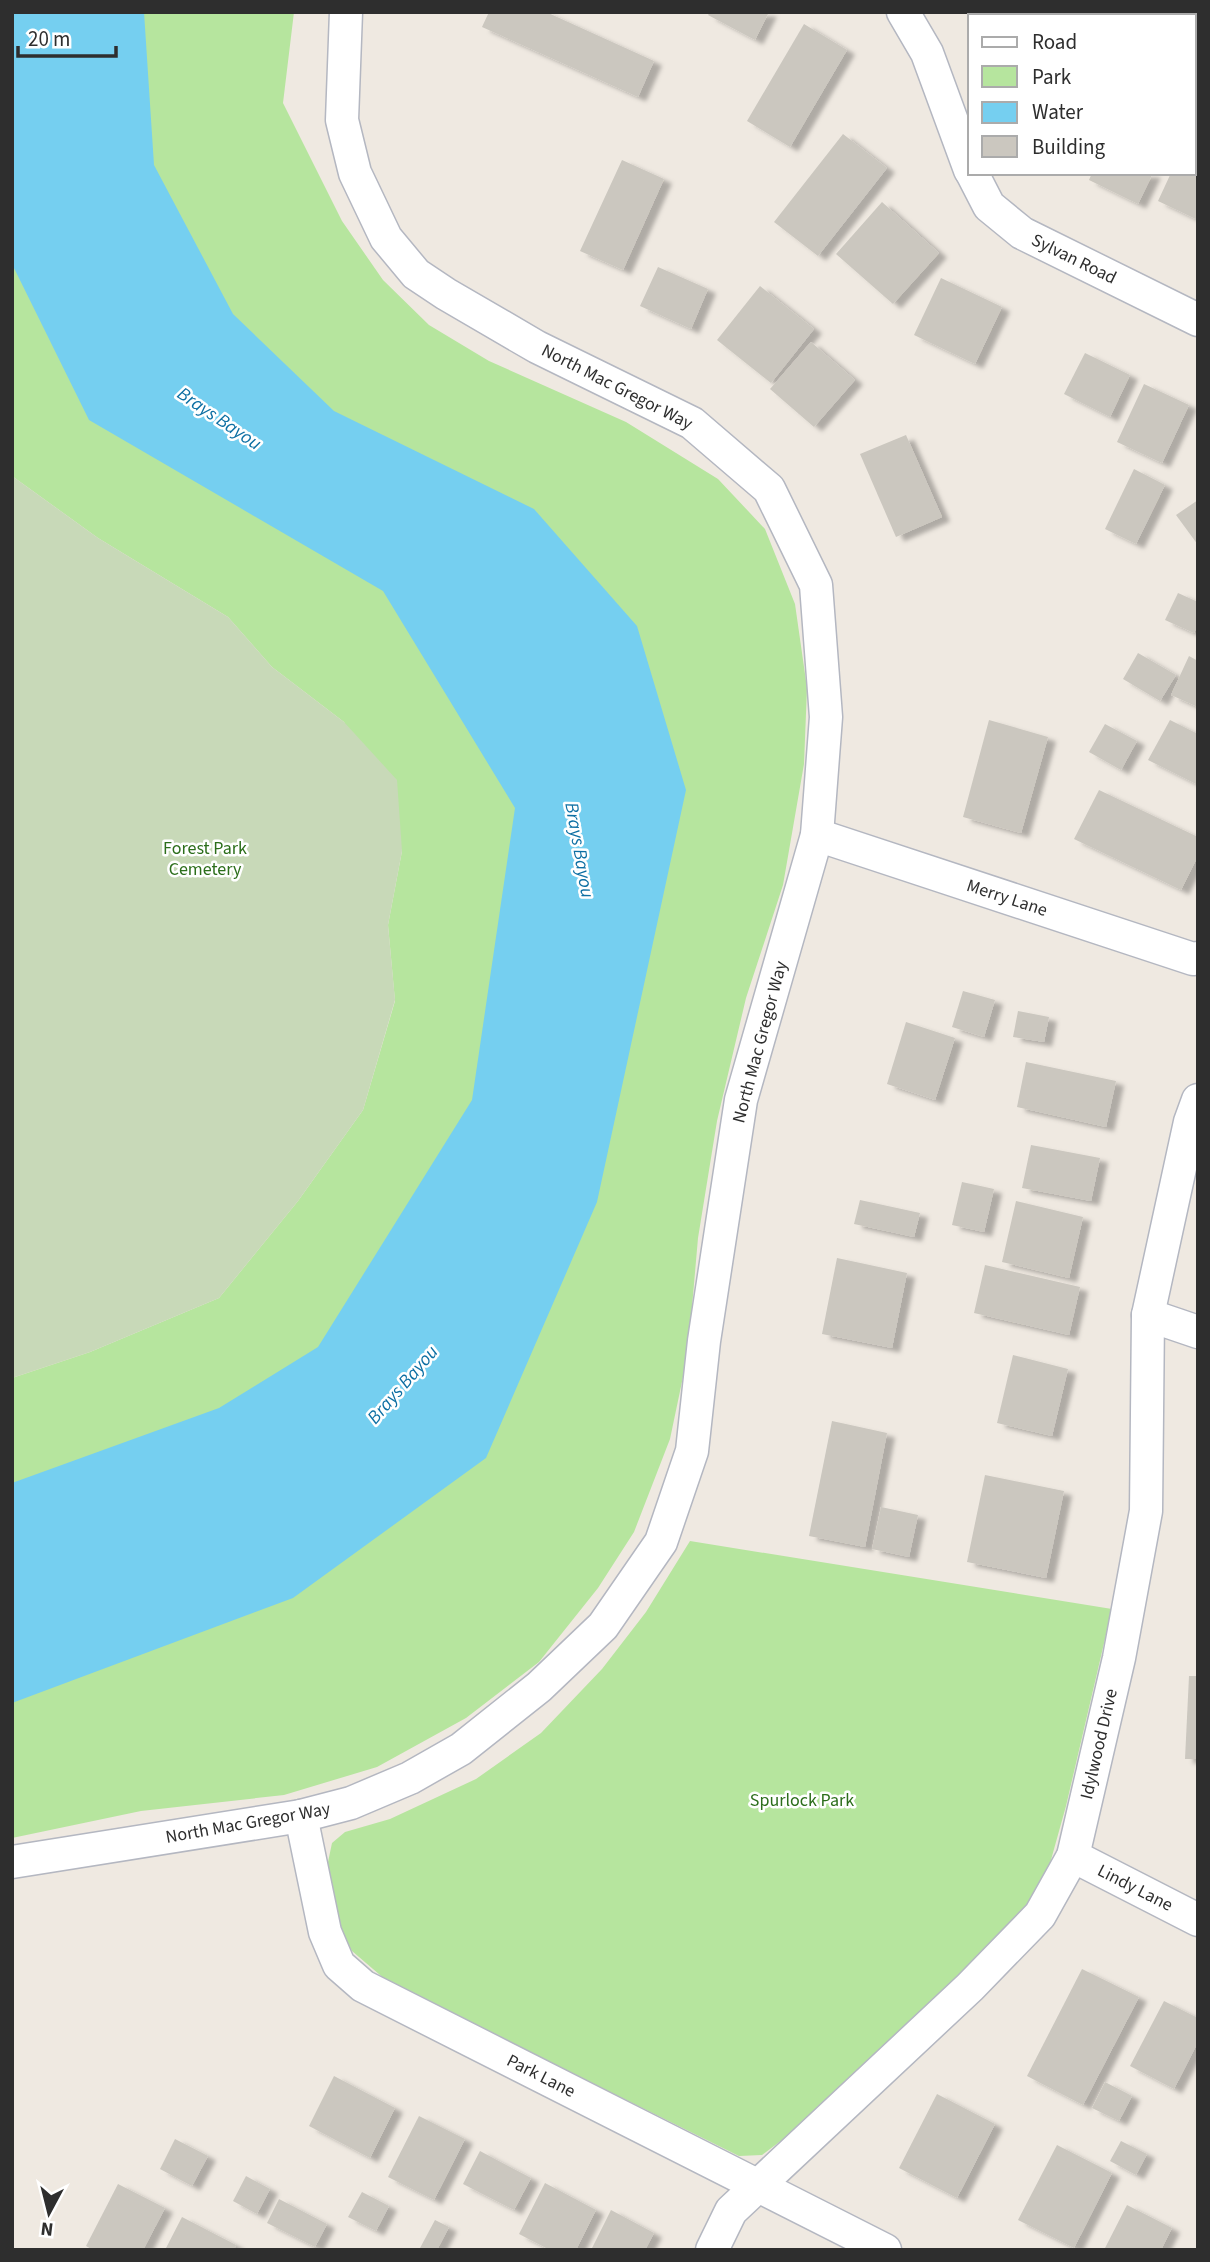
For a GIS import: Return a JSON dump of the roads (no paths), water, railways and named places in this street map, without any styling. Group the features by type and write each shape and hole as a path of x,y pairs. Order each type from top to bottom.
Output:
{"street":[{"name":"North Mac Gregor Way","path":"12,1862 301,1816 351,1803 410,1778 461,1749 539,1687 603,1626 661,1542 692,1451 704,1341 741,1100 817,835 827,717 816,586 769,489 692,423 537,347 416,274 386,238 355,173 342,120 346,12"},
{"name":"Sylvan Road","path":"903,12 927,53 968,164"},
{"name":"Sylvan Road","path":"973,175 989,206 1022,233 1198,320"},
{"name":"Merry Lane","path":"817,835 1198,958"},
{"name":"Idylwood Drive","path":"712,2250 731,2211 970,1987 1040,1915 1073,1856 1119,1658 1146,1511 1149,1315 1190,1122 1198,1100"},
{"path":"1149,1315 1198,1332"},
{"name":"Park Lane","path":"301,1816 325,1932 339,1965 363,1986 885,2250"},
{"name":"Lindy Lane","path":"1073,1856 1198,1920"}],"water":[{"name":"Brays Bayou","path":"12,12 144,12 154,165 233,314 334,411 534,509 637,626 686,790 597,1202 486,1458 293,1598 12,1703 12,1483 219,1408 318,1347 472,1100 515,808 383,591 89,420 12,264"}],"park label":[{"name":"Forest Park Cemetery","path":"205,858"},
{"name":"Spurlock Park","path":"802,1800"}]}
